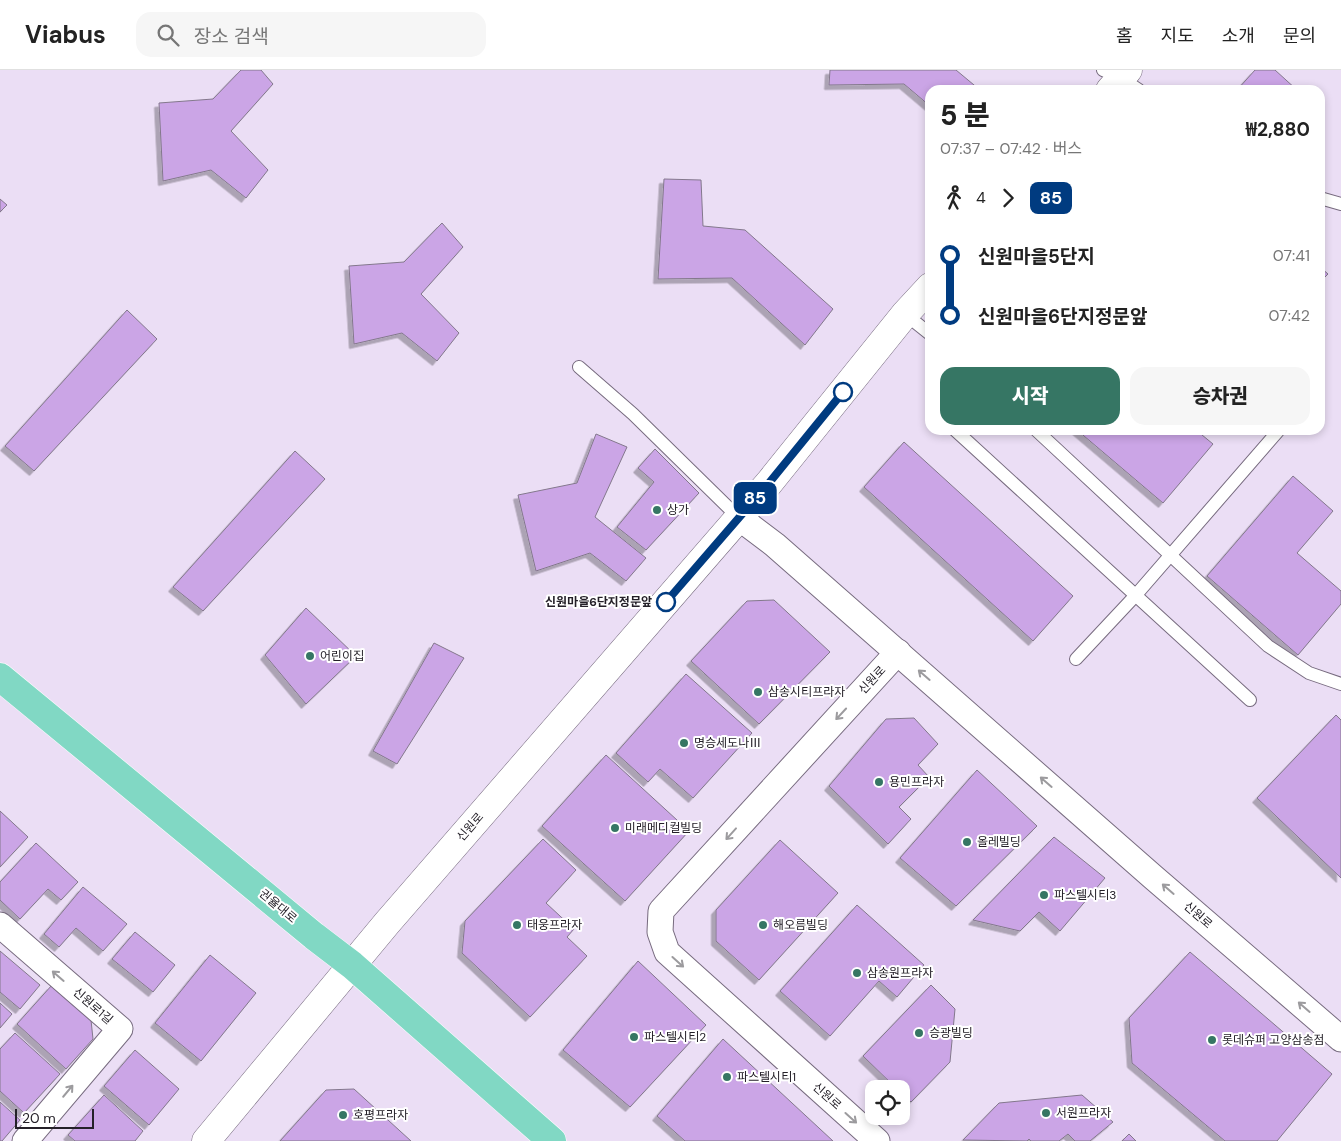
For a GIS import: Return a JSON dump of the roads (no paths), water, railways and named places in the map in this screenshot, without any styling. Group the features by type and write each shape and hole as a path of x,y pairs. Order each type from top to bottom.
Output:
{"main road":[{"name":"권율대로","path":"0,677 314,936 352,964 552,1141"}],"street":[{"name":"신원로","path":"206,1141 352,964 716,545 925,293"},
{"name":"신원로","path":"738,517 775,545 1341,1039"},
{"name":"신원로","path":"877,1141 667,952 660,932 661,911 898,652"},
{"name":"신원로1길","path":"0,925 120,1030 25,1141"}],"lane":[{"path":"1325,199 1341,204"},
{"path":"906,314 925,330"},
{"path":"579,367 632,414 738,517"},
{"path":"960,435 1250,700"},
{"path":"1041,435 1268,646 1309,673 1341,684"},
{"path":"1076,659 1135,596 1270,435"}],"place":[{"name":"상가","path":"657,510"},
{"name":"신원마을6단지정문앞","path":"666,602"},
{"name":"어린이집","path":"310,656"},
{"name":"삼송시티프라자","path":"758,692"},
{"name":"명승세도나Ⅲ","path":"684,743"},
{"name":"용민프라자","path":"879,782"},
{"name":"미래메디컬빌딩","path":"615,828"},
{"name":"올레빌딩","path":"967,842"},
{"name":"파스텔시티3","path":"1044,895"},
{"name":"태웅프라자","path":"517,925"},
{"name":"해오름빌딩","path":"763,925"},
{"name":"삼송원프라자","path":"857,973"},
{"name":"승광빌딩","path":"919,1033"},
{"name":"파스텔시티2","path":"634,1037"},
{"name":"롯데슈퍼 고양삼송점","path":"1212,1040"},
{"name":"파스텔시티1","path":"727,1077"},
{"name":"서원프라자","path":"1046,1113"},
{"name":"호평프라자","path":"343,1115"}]}
